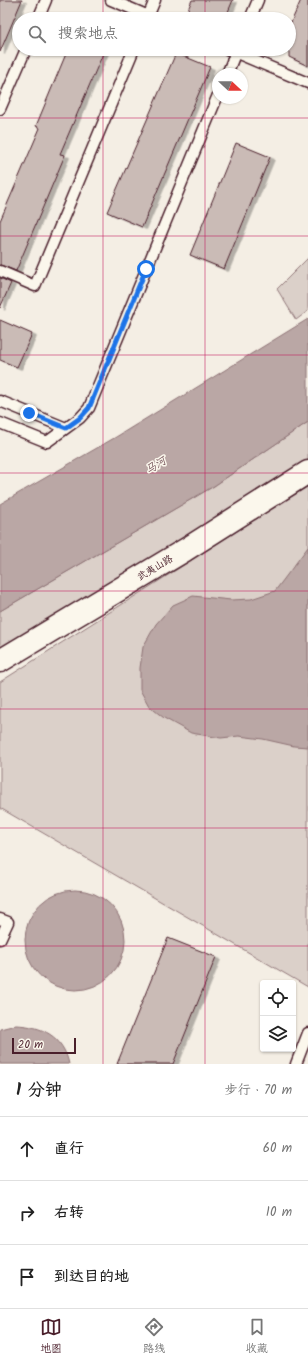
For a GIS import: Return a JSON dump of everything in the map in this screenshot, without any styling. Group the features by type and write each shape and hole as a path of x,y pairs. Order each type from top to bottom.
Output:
{"street":[{"name":"武夷山路","path":"0,661 185,550 308,472"}],"lane":[{"path":"41,12 46,0"},
{"path":"111,0 137,12"},
{"path":"152,12 155,0"},
{"path":"253,12 258,0"},
{"path":"0,109 23,56"},
{"path":"0,271 35,286 131,56"},
{"path":"228,68 232,56"},
{"path":"247,56 308,83"},
{"path":"0,423 47,442 80,418 89,408 214,104"},
{"path":"0,401 66,428"},
{"path":"0,919 8,922 0,939"},
{"path":"296,1064 308,1033"}],"shaded area":[{"path":"308,258 308,311 296,320 277,289"},
{"path":"308,422 308,463 0,650 0,611 214,486"},
{"path":"308,486 308,987 0,808 0,682"}],"water":[{"name":"马河","path":"308,319 308,422 214,486 0,611 0,504 116,437"},
{"path":"308,547 308,747 294,746 263,739 239,736 221,738 191,733 164,718 149,706 140,690 140,668 143,647 156,624 173,605 193,596 231,600 251,599 275,591"},
{"path":"75,890 94,894 110,905 121,921 125,940 121,959 110,975 94,986 75,990 56,986 40,975 29,959 25,940 29,921 40,905 56,894"},
{"path":"16,1025 43,1030 50,1034 62,1046 69,1064 0,1064 0,1029"}],"building":[{"path":"0,0 22,0 17,12 12,12 12,24 0,52"},
{"path":"192,0 233,0 228,12 187,12"},
{"path":"301,0 308,0 308,66 289,57 296,56 296,12"},
{"path":"65,56 102,56 60,154 65,155 16,271 0,265 0,221 40,128 36,126"},
{"path":"175,56 183,56 210,67 142,227 107,212"},
{"path":"236,143 270,157 224,269 190,255"},
{"path":"0,278 11,283 0,308"},
{"path":"0,320 32,334 17,367 0,360"},
{"path":"168,938 216,957 173,1064 117,1064"}],"route":[{"path":"29,413 66,428 80,418 89,408 146,269"}]}
